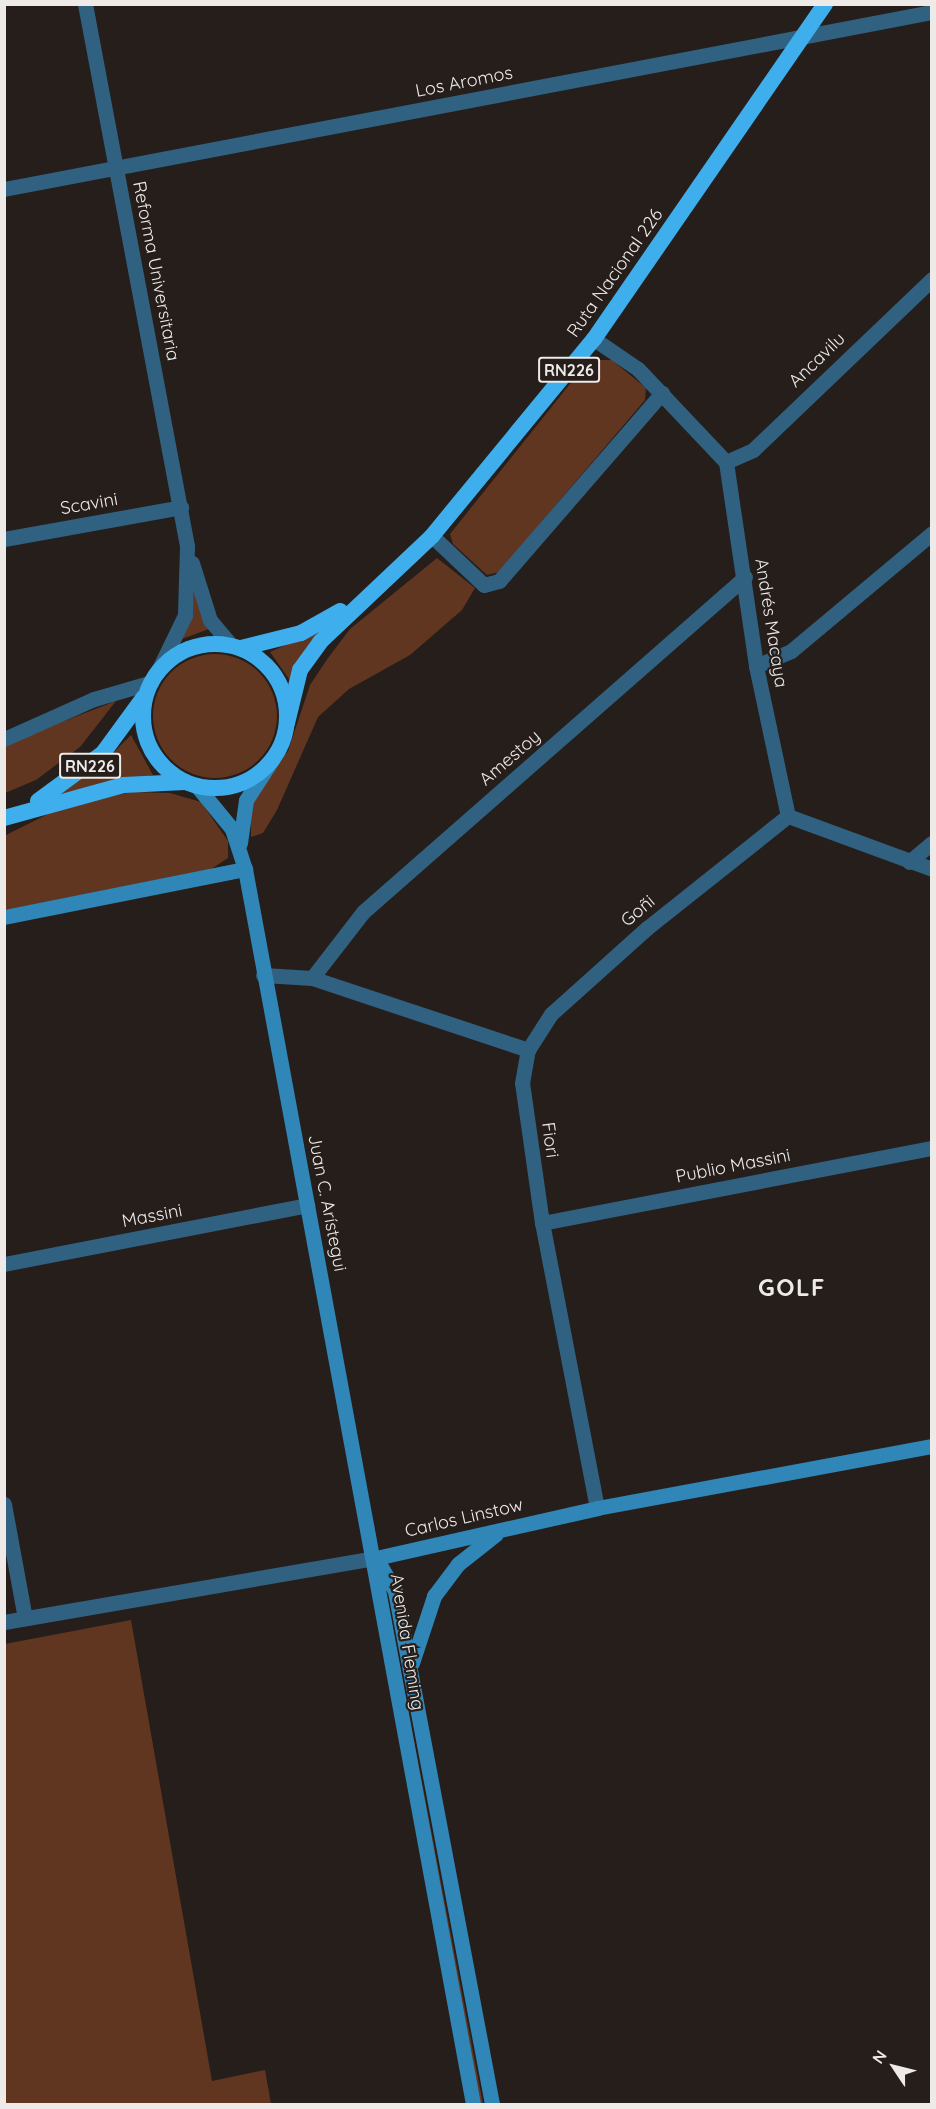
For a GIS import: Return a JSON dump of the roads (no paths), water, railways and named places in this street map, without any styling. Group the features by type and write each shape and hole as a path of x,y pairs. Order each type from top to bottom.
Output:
{"highway":[{"name":"Ruta Nacional 226","path":"8,817 124,785 239,783 272,760 286,723 300,670 363,597 432,536 594,339 825,4"},
{"name":"Ruta Nacional 226","path":"8,817 91,765 152,682 190,648 236,647 301,633 363,597"},
{"name":"Ruta Nacional 226","path":"236,647 257,657 281,686 286,723"},
{"path":"152,682 144,728 150,746 159,762 193,784"}],"main road":[{"name":"Juan C. Arístegui","path":"243,862 246,800 272,760"},
{"name":"Juan C. Arístegui","path":"193,784 227,821 243,862 376,1558"},
{"path":"4,918 243,862"},
{"name":"Carlos Linstow","path":"376,1558 597,1508 932,1446"},
{"path":"411,1681 417,1639 434,1596 458,1564 504,1529"},
{"name":"Avenida Fleming","path":"376,1558 395,1591 492,2104"},
{"name":"Avenida Fleming","path":"376,1558 375,1589 473,2104"}],"street":[{"name":"Reforma Universitaria","path":"85,4 187,546 210,620 236,647"},
{"name":"Los Aromos","path":"4,189 117,170 805,34 932,12"},
{"name":"Ancavilu","path":"726,462 753,450 932,279"},
{"path":"594,339 662,393 726,462"},
{"path":"432,536 484,585 499,581 662,393"},
{"name":"Andrés Macaya","path":"726,462 745,577 756,666 788,816"},
{"name":"Scavini","path":"4,539 181,507"},
{"path":"756,666 791,651 932,533"},
{"name":"Reforma Universitaria","path":"152,682 185,615 187,546"},
{"name":"Amestoy","path":"312,978 363,912 745,577"},
{"path":"4,739 94,699 152,682"},
{"path":"788,816 932,869"},
{"name":"Goñi","path":"528,1050 551,1014 788,816"},
{"path":"909,862 932,843"},
{"path":"263,975 312,978 528,1050"},
{"name":"Fiori","path":"528,1050 522,1083 542,1223 597,1508"},
{"name":"Publio Massini","path":"542,1223 932,1148"},
{"name":"Massini","path":"4,1264 307,1205"},
{"path":"4,1504 25,1618"},
{"name":"Carlos Linstow","path":"4,1622 376,1558"}],"district":[{"name":"GOLF","path":"792,1288"}]}
